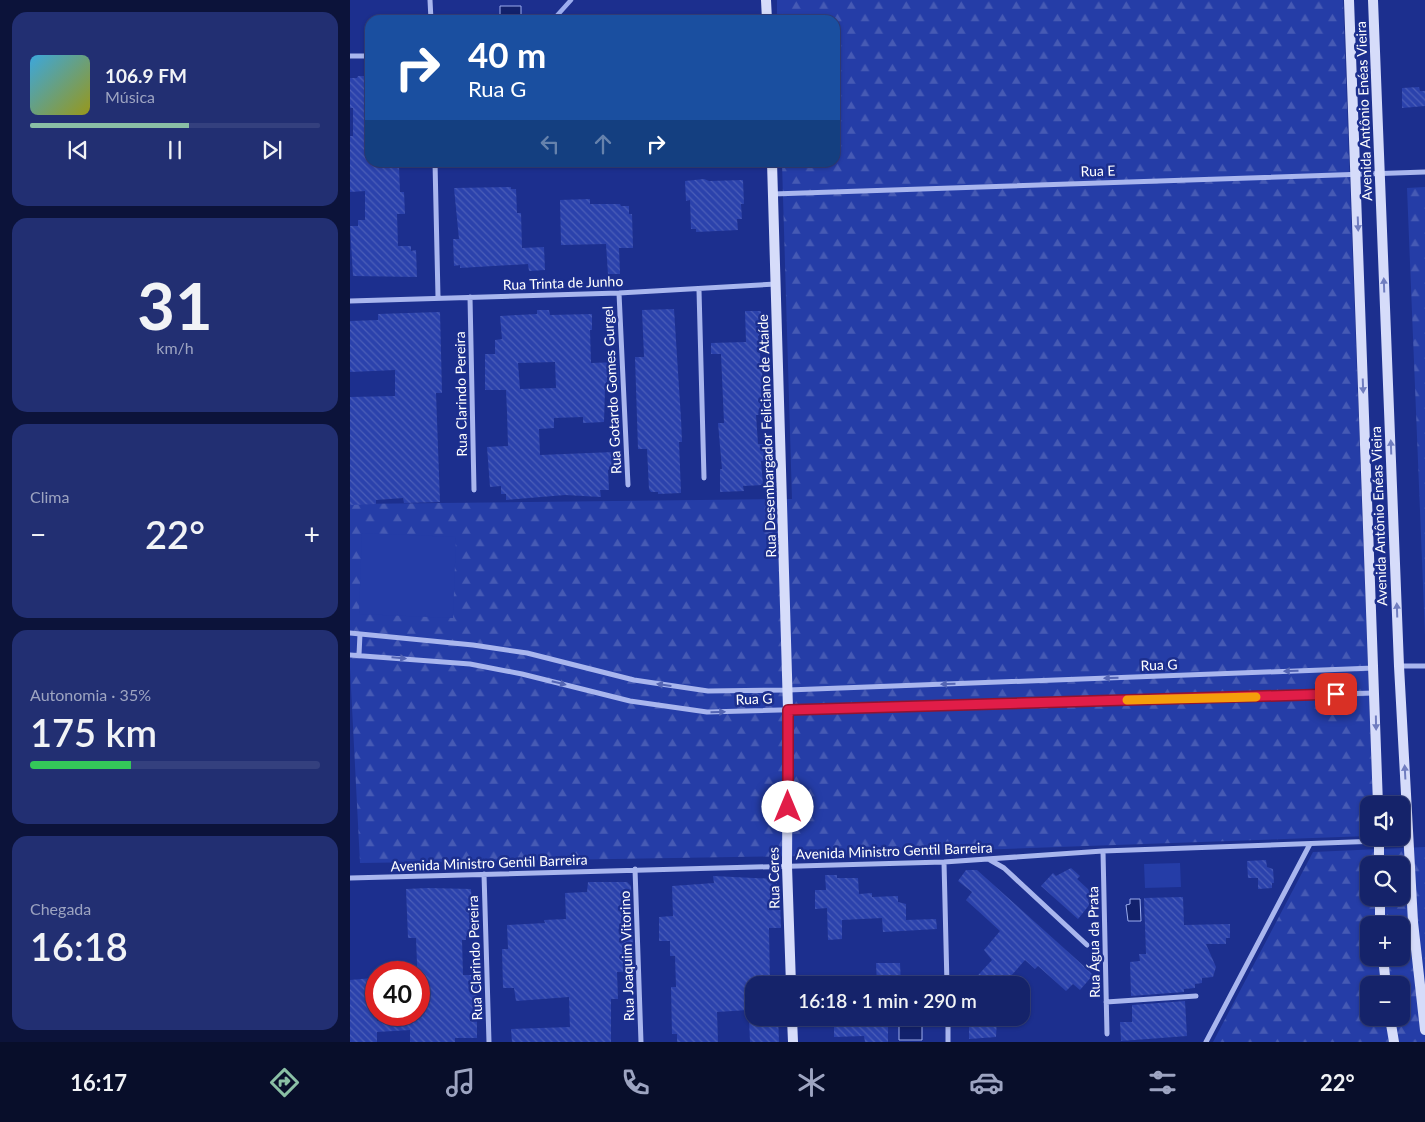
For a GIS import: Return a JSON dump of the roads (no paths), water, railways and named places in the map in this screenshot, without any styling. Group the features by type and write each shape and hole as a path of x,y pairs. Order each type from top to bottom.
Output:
{"street":[{"path":"430,0 430,15"},
{"path":"766,0 767,15"},
{"name":"Avenida Antônio Enéas Vieira","path":"1349,0 1378,796"},
{"name":"Avenida Antônio Enéas Vieira","path":"1373,0 1399,666 1413,922 1425,1030"},
{"path":"350,56 365,56"},
{"path":"435,167 438,297"},
{"name":"Rua Desembargador Feliciano de Ataíde","path":"772,167 788,710"},
{"name":"Rua E","path":"773,194 1425,172"},
{"name":"Rua Trinta de Junho","path":"350,301 699,290 776,284"},
{"path":"699,290 704,478"},
{"name":"Rua Gotardo Gomes Gurgel","path":"619,293 628,485"},
{"name":"Rua Clarindo Pereira","path":"470,297 474,490"},
{"name":"Rua G","path":"350,633 473,645 518,652 634,680 708,691 788,690 1374,668"},
{"path":"359,655 360,634"},
{"name":"Rua G","path":"350,655 470,664 522,674 630,701 707,712 1375,694"},
{"path":"1399,666 1425,666"},
{"name":"Rua Ceres","path":"788,710 787,866 791,976"},
{"name":"Avenida Ministro Gentil Barreira","path":"350,878 944,862 1103,851 1310,844 1360,840"},
{"path":"1206,1042 1310,844"},
{"name":"Rua Água da Prata","path":"1103,851 1107,1034"},
{"path":"990,860 1004,868 1087,945"},
{"path":"944,862 947,976"},
{"name":"Rua Joaquim Vitorino","path":"635,869 641,1042"},
{"name":"Rua Clarindo Pereira","path":"484,874 489,1042"},
{"path":"1106,1002 1196,996"},
{"path":"792,1026 793,1042"},
{"path":"948,1026 948,1042"},
{"path":"1391,1026 1394,1042"}],"waterway":[{"path":"558,15 571,0"}]}
